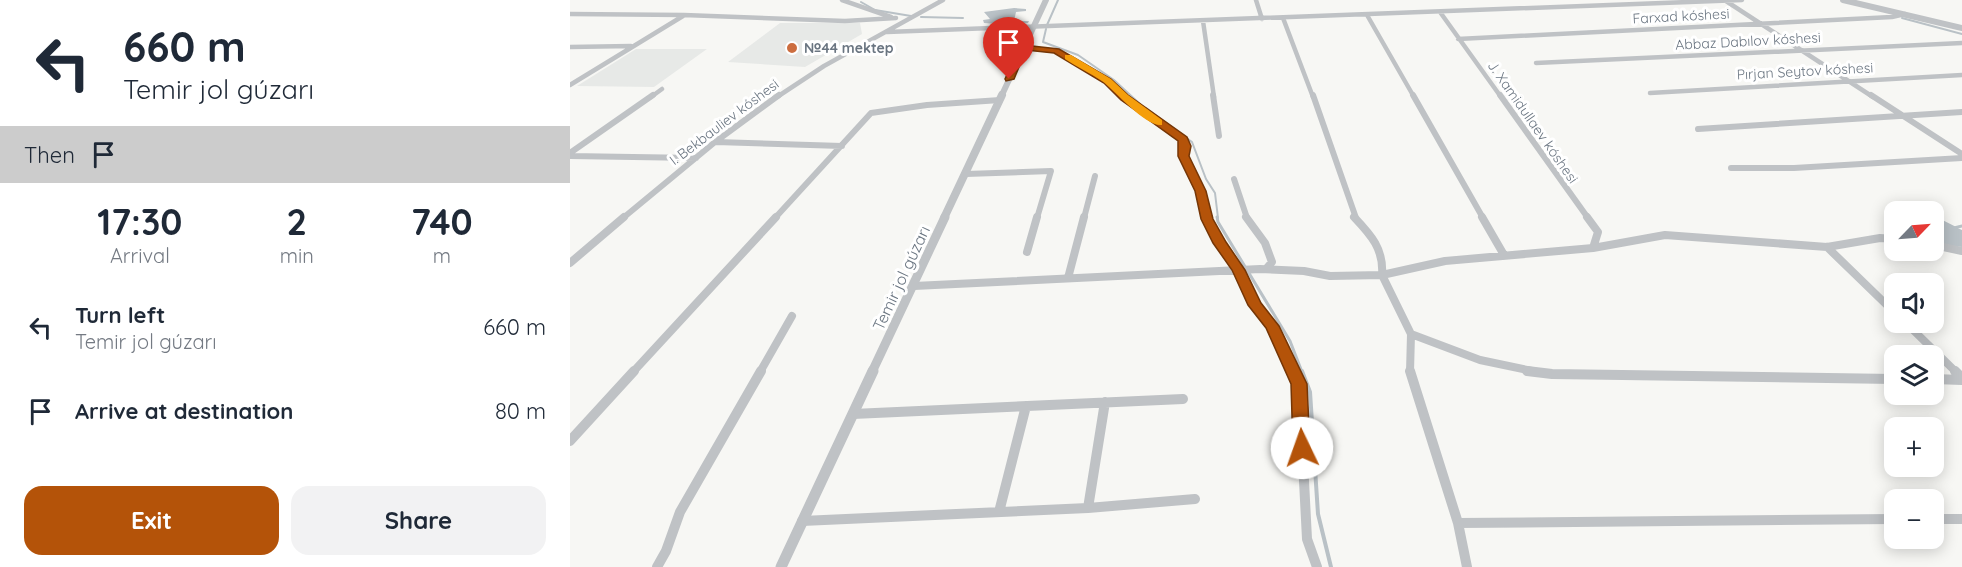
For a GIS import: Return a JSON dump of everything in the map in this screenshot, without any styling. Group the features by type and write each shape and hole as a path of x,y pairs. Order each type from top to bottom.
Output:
{"street":[{"path":"842,0 907,21"},
{"path":"852,3 860,0"},
{"name":"I. Bekbauliev kóshesi","path":"570,263 716,142 809,74 943,0"},
{"name":"Temir jol gúzarı","path":"781,567 1046,0"},
{"path":"1256,0 1262,19"},
{"path":"1541,0 1548,8"},
{"path":"1603,0 1610,6"},
{"path":"1726,0 1962,156"},
{"path":"887,32 1742,0"},
{"path":"1843,0 1962,28"},
{"name":"J. Xamidullaev kóshesi","path":"1440,12 1598,232 1593,248"},
{"path":"570,14 684,15 844,21 896,18"},
{"name":"Farxad kóshesi","path":"1458,39 1893,17 1905,14"},
{"path":"570,85 684,15"},
{"path":"1367,15 1504,255"},
{"path":"1283,18 1322,117 1353,215 1375,240 1383,261 1382,275 1411,334 1410,372 1458,523 1467,567"},
{"path":"1203,21 1219,136"},
{"name":"Abbaz Dabılov kóshesi","path":"1536,63 1962,43"},
{"path":"570,46 633,46"},
{"path":"1023,48 1056,51 1077,62 1108,81 1125,98 1183,140 1185,146 1183,156 1200,191 1207,219 1239,270 1255,305 1272,326 1299,384 1307,539 1317,567"},
{"name":"Pırjan Seytov kóshesi","path":"1650,93 1962,75"},
{"path":"570,155 662,89"},
{"path":"570,441 871,113 927,105 1000,100"},
{"path":"1698,129 1962,112"},
{"path":"716,142 842,146"},
{"path":"570,155 696,158"},
{"path":"1731,168 1794,168 1962,156"},
{"path":"966,174 1051,171 1027,252"},
{"path":"1068,278 1095,176"},
{"path":"1234,178 1246,216 1265,243 1272,262 1263,269"},
{"path":"914,286 1263,269 1330,276 1382,275 1445,261 1593,248 1665,235 1827,247 1884,239"},
{"path":"1827,247 1884,302"},
{"path":"1944,247 1962,251"},
{"path":"657,567 666,551 680,512 792,316"},
{"path":"1916,333 1962,379"},
{"path":"1411,334 1467,355 1524,372 1884,379"},
{"path":"1944,380 1962,379"},
{"path":"853,414 1183,399"},
{"path":"1088,508 1105,402"},
{"path":"999,512 1026,406"},
{"path":"802,521 1088,508 1195,499"},
{"path":"1458,523 1884,519"},
{"path":"1944,519 1962,519"}],"shaded area":[{"path":"1014,8 1026,9 1026,11 1016,12 1014,21 1029,21 1028,23 1011,25 984,23 983,20 990,19 984,12"},
{"name":"№44 mektep","path":"780,23 860,23 862,34 805,67 728,62"},
{"path":"636,49 707,49 654,87 577,86"},
{"path":"1944,221 1962,230 1962,247 1944,245"}],"waterway":[{"path":"1047,25 1058,0"},
{"path":"861,2 875,10 911,16"},
{"path":"921,17 963,18"},
{"path":"1902,18 1962,34"},
{"path":"1046,29 1043,42 1078,55 1114,80 1140,104"},
{"path":"997,30 1018,39"},
{"path":"1146,108 1192,142 1206,179 1215,193 1218,218"},
{"path":"1217,217 1290,341 1302,372"},
{"path":"1954,228 1962,226"},
{"path":"1302,371 1310,392 1318,514 1331,567"}],"slow traffic":[{"path":"1068,57 1108,81 1125,98 1159,122"}],"place":[{"name":"№44 mektep","path":"792,48"}],"route":[{"path":"1009,79 1023,48 1056,51 1108,81 1125,98 1183,140 1185,146 1183,156 1200,191 1207,219 1239,270 1255,305 1272,326 1299,384 1302,448"}]}
